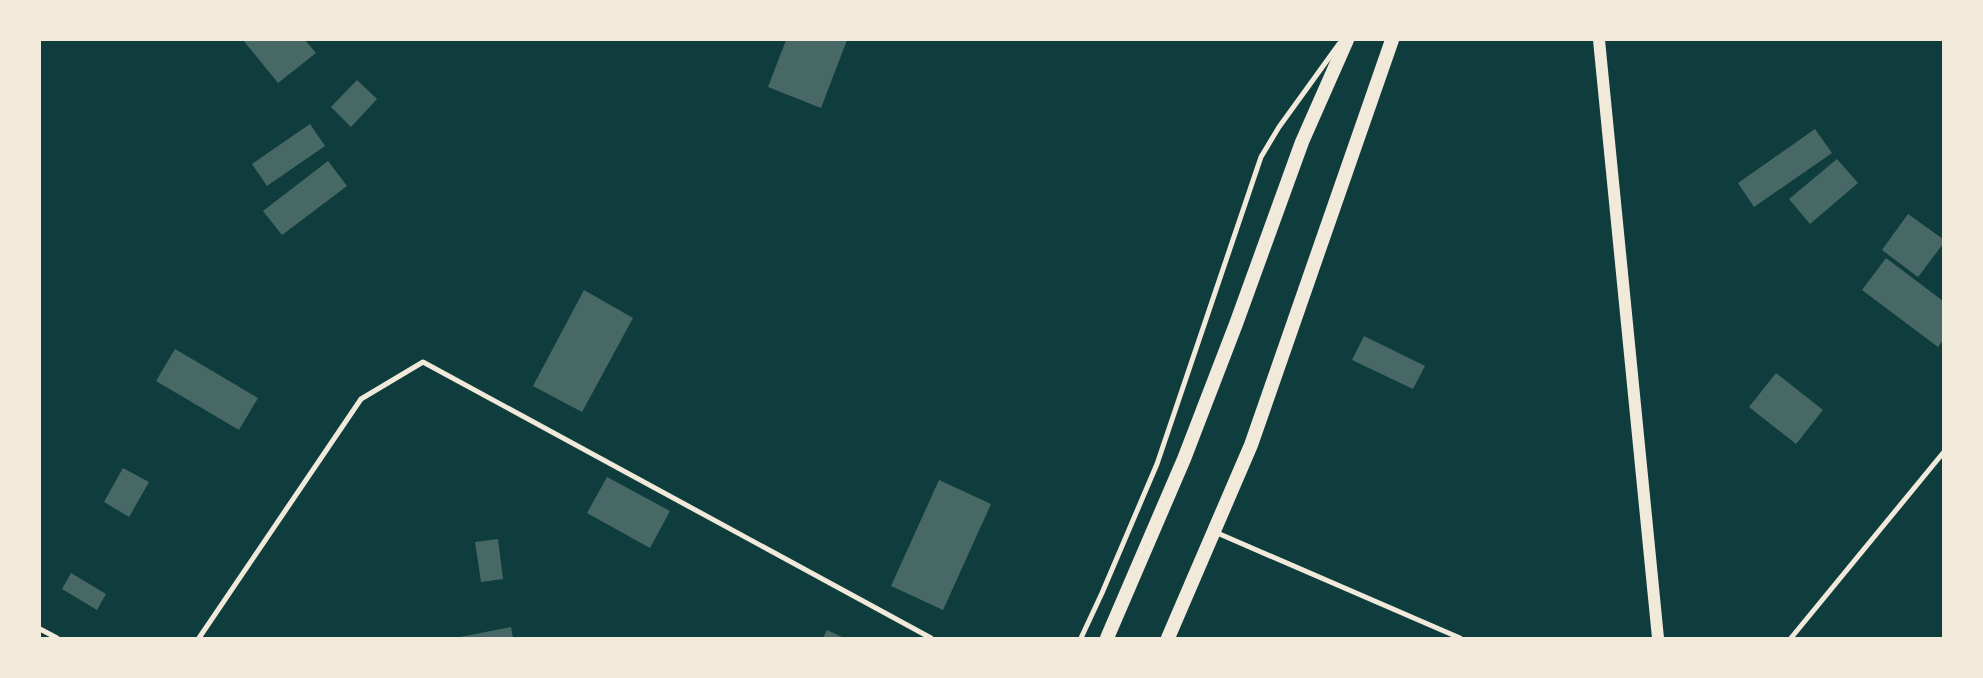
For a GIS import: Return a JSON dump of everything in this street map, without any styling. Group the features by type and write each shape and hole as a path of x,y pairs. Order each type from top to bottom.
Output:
{"highway":[{"path":"1108,638 1184,459 1236,324 1302,142 1347,40"},
{"path":"1168,638 1255,436 1392,40"}],"main road":[{"path":"1599,40 1658,638"}],"street":[{"path":"1081,638 1157,464 1261,157 1279,127 1342,40"},
{"path":"199,638 361,398 423,362 931,638"},
{"path":"1791,638 1943,453"},
{"path":"1214,531 1460,638"},
{"path":"40,629 58,638"}],"building":[{"path":"243,40 305,40 316,53 278,83"},
{"path":"786,40 847,40 821,108 768,87"},
{"path":"357,80 377,99 351,127 331,107"},
{"path":"310,124 325,146 267,186 252,164"},
{"path":"1815,129 1832,153 1754,207 1738,183"},
{"path":"1837,159 1858,183 1810,224 1789,199"},
{"path":"328,161 347,186 282,235 263,211"},
{"path":"1908,214 1943,239 1943,244 1918,277 1882,250"},
{"path":"1886,258 1943,301 1943,340 1938,347 1862,290"},
{"path":"584,290 633,318 582,412 533,386"},
{"path":"1364,336 1425,366 1413,389 1352,360"},
{"path":"175,349 258,398 239,430 156,381"},
{"path":"1776,373 1823,410 1796,444 1749,407"},
{"path":"123,468 149,482 129,517 104,502"},
{"path":"607,477 670,511 650,548 587,513"},
{"path":"939,480 991,504 943,610 891,586"},
{"path":"498,539 503,579 481,582 475,542"},
{"path":"71,573 106,594 97,610 62,589"},
{"path":"511,627 513,638 460,638 460,637"},
{"path":"827,630 844,638 823,638"}]}
